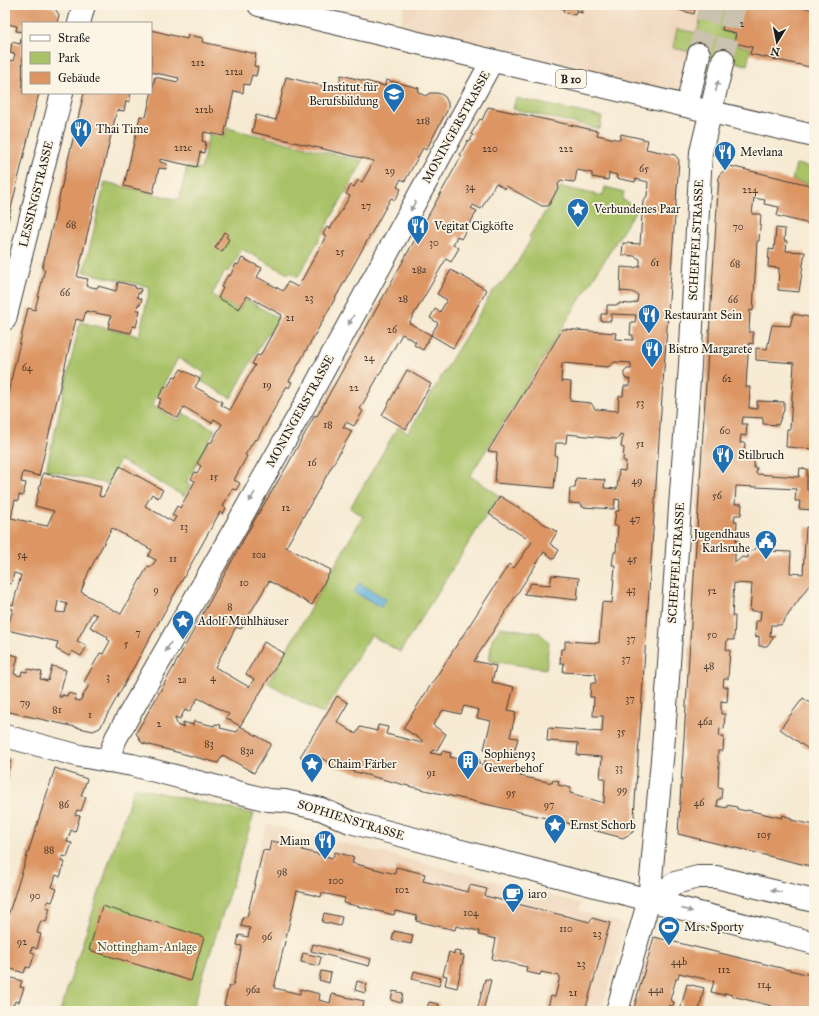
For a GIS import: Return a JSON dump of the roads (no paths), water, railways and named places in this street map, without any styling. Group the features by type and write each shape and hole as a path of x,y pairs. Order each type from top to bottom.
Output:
{"street":[{"path":"79,22 84,5"},
{"name":"B 10","path":"259,5 306,11 492,61 814,136"},
{"path":"687,106 699,54"},
{"name":"SCHEFFELSTRASSE","path":"617,1011 649,900 663,749 690,365 701,152 723,60"},
{"name":"MONINGERSTRASSE","path":"107,761 116,738 303,408 492,61"},
{"name":"LESSINGSTRASSE","path":"5,319 62,94"},
{"name":"SOPHIENSTRASSE","path":"5,736 80,756 132,765 268,800 285,801 321,809 350,822 814,943"},
{"path":"649,900 675,883 698,877 716,877 814,901"}],"water":[{"path":"359,583 386,599 381,607 354,592"}],"tunnel":[{"path":"699,54 711,5"},
{"path":"723,60 735,5"}],"place":[{"name":"Institut für Berufsbildung","path":"394,114"},
{"name":"Thai Time","path":"81,148"},
{"name":"Mevlana","path":"725,172"},
{"name":"Verbundenes Paar","path":"578,228"},
{"name":"Vegitat Cigköfte","path":"418,246"},
{"name":"Restaurant Sein","path":"649,334"},
{"name":"Bistro Margarete","path":"652,368"},
{"name":"Stilbruch","path":"723,474"},
{"name":"Jugendhaus Karlsruhe","path":"766,560"},
{"name":"Adolf Mühlhäuser","path":"183,640"},
{"name":"Sophien93 Gewerbehof","path":"468,780"},
{"name":"Chaim Färber","path":"312,784"},
{"name":"Ernst Schorb","path":"555,844"},
{"name":"Miam","path":"325,860"},
{"name":"iaro","path":"513,914"},
{"name":"Mrs. Sporty","path":"669,946"}],"park label":[{"name":"Nottingham-Anlage","path":"147,947"}]}
